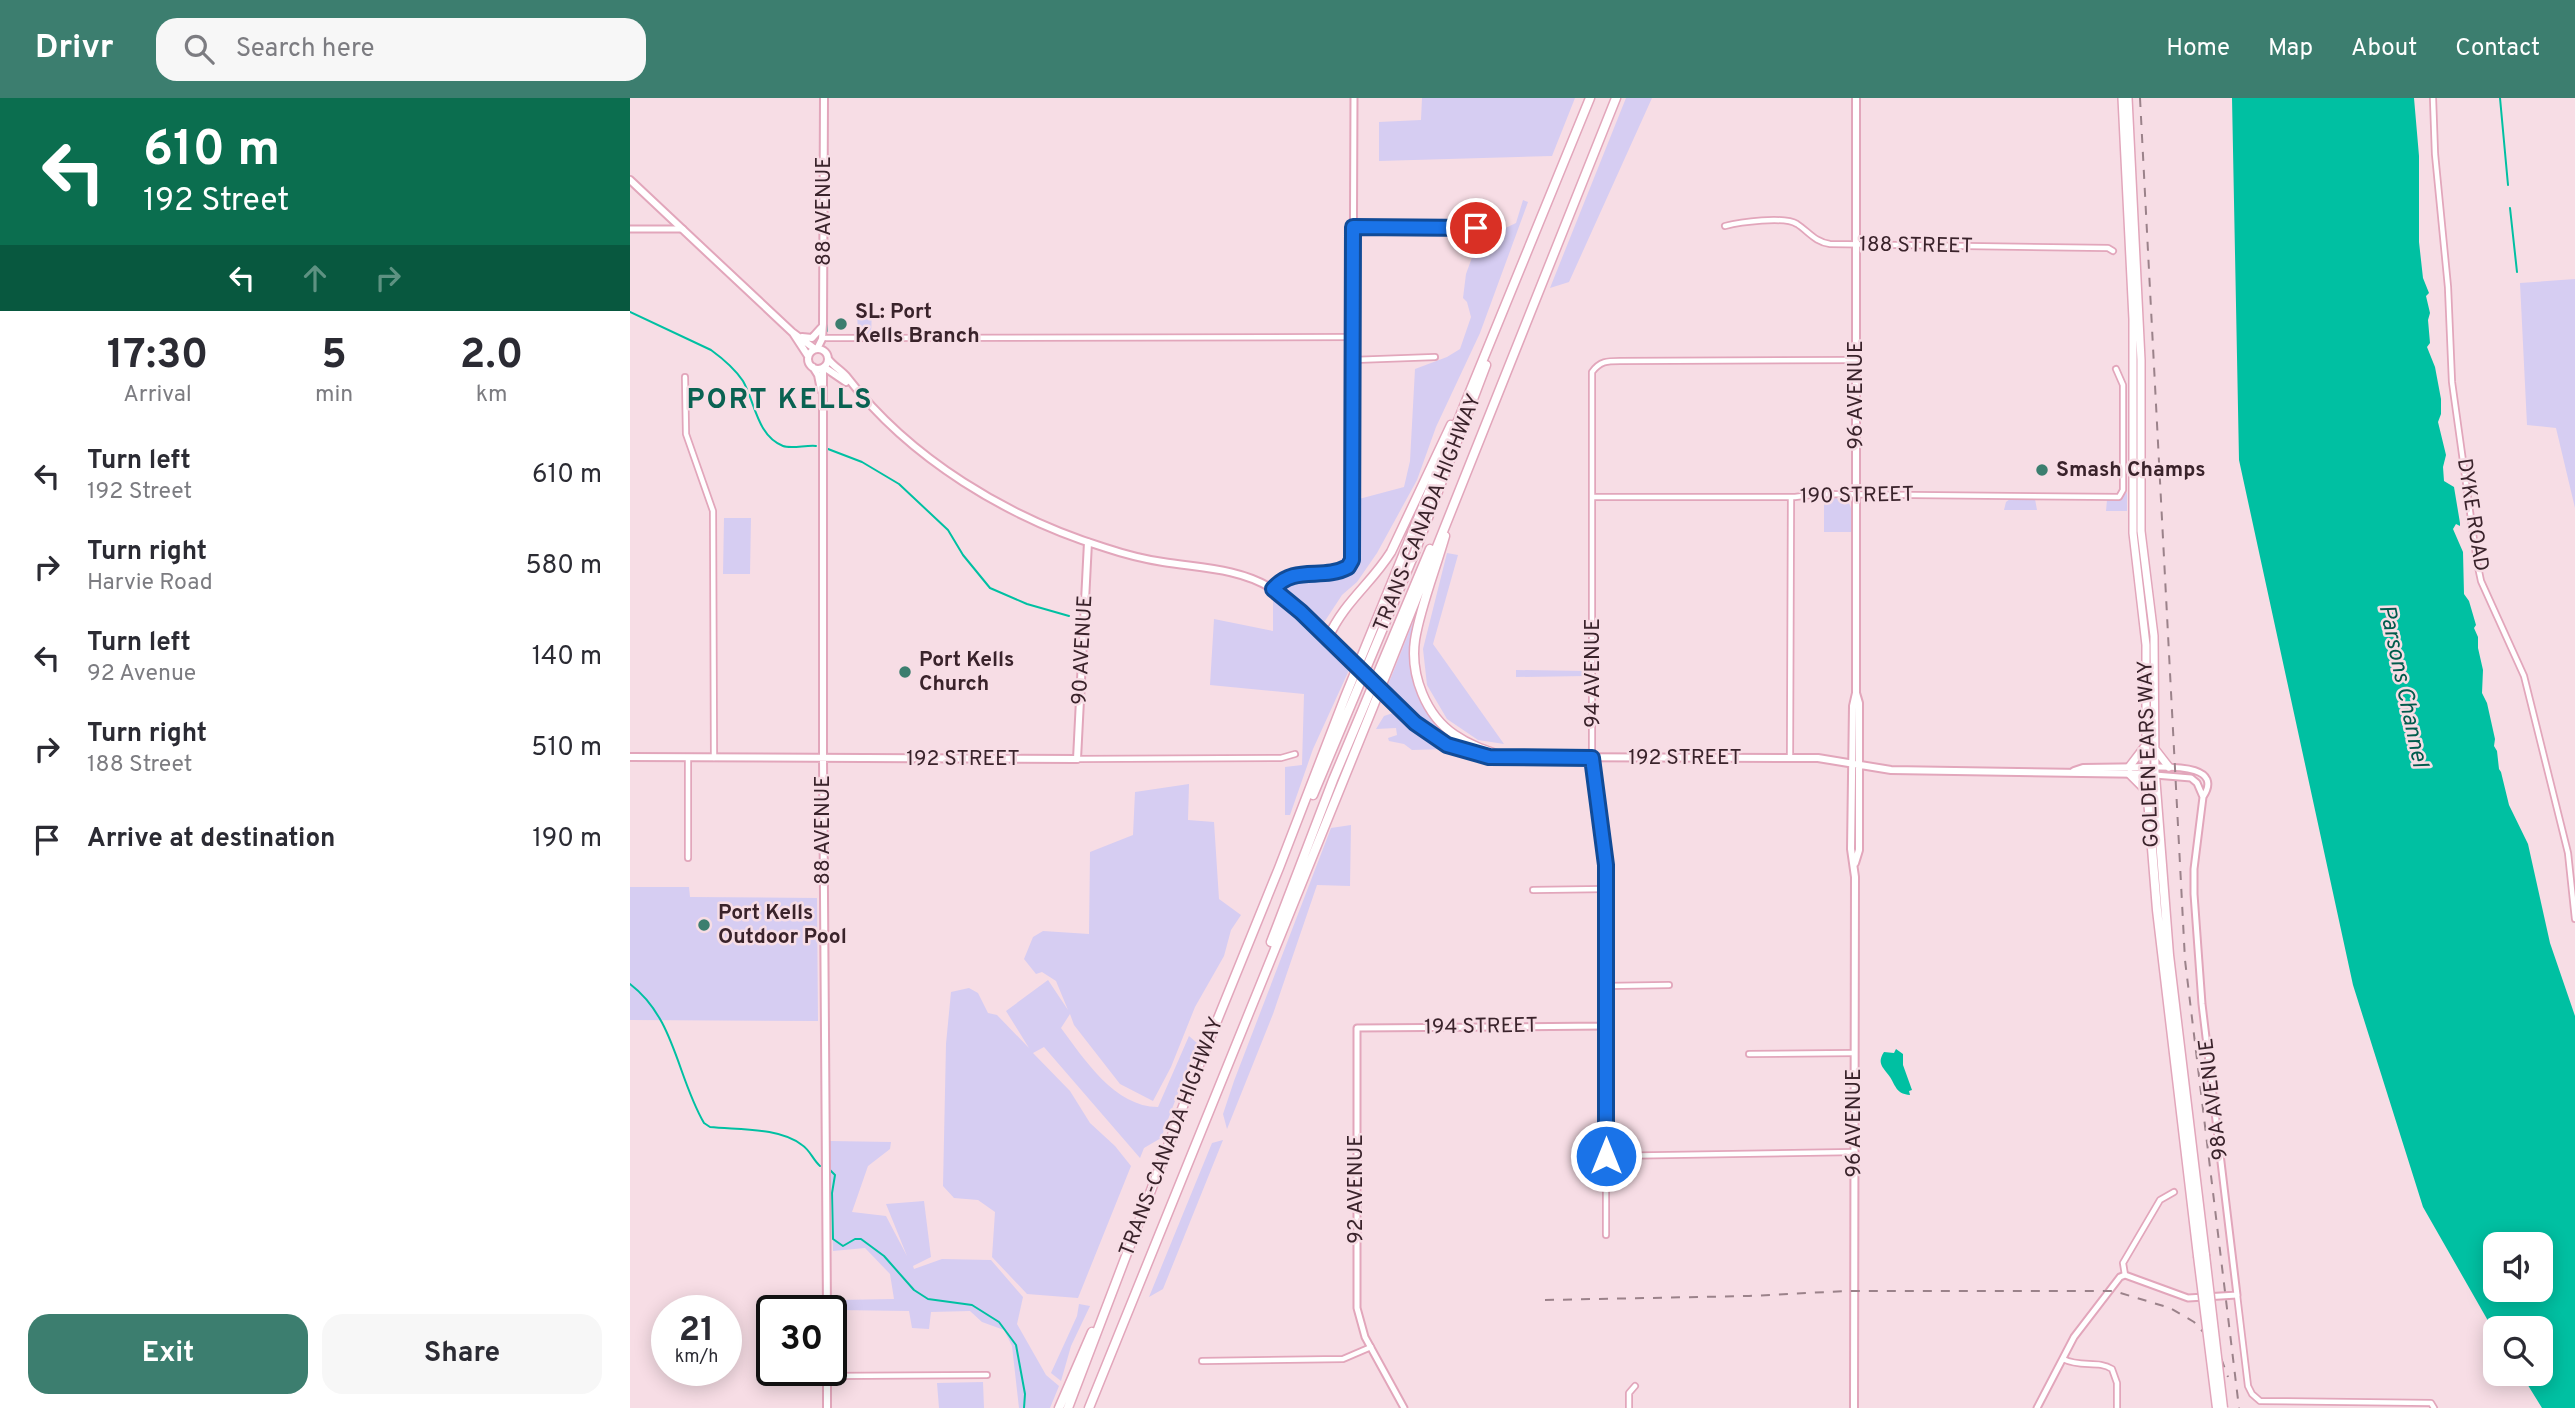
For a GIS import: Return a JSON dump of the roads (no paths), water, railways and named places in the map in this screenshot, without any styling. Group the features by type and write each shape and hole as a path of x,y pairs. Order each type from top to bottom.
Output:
{"highway":[{"name":"TRANS-CANADA HIGHWAY","path":"1068,1408 1195,1075 1345,697 1590,98"},
{"name":"TRANS-CANADA HIGHWAY","path":"1089,1408 1616,98"},
{"name":"TRANS-CANADA HIGHWAY","path":"1279,868 1322,776 1415,552 1520,271"},
{"path":"1328,638 1344,608 1375,575 1391,552 1451,423 1466,398"},
{"path":"1459,489 1415,640 1415,667 1421,693 1435,716 1453,734 1474,746 1510,758"},
{"path":"2129,770 2146,790"},
{"name":"GOLDEN EARS WAY","path":"2150,771 2146,790 2158,923 2223,1408"},
{"name":"GOLDEN EARS WAY","path":"2150,771 2217,1408"},
{"path":"1059,1408 1115,1282"}],"main road":[{"name":"88 AVENUE","path":"816,349 822,339 823,325 824,98"},
{"name":"96 AVENUE","path":"1856,98 1856,693 1853,706 1855,763 1851,849 1855,865 1856,1408"},
{"name":"GOLDEN EARS WAY","path":"2122,98 2133,319 2133,533 2146,645 2145,745 2150,771"},
{"name":"GOLDEN EARS WAY","path":"2128,98 2141,360 2141,531 2153,624 2155,748 2150,771"},
{"path":"630,180 792,332 813,367 824,367 851,384"},
{"name":"88 AVENUE","path":"823,325 827,356"},
{"path":"801,337 812,338 823,325"},
{"path":"792,332 827,356 851,384"},
{"path":"808,358 816,349"},
{"path":"824,367 827,356"},
{"name":"88 AVENUE","path":"813,367 823,388"},
{"name":"88 AVENUE","path":"824,367 823,758 827,1295"},
{"path":"823,388 829,377 838,374"},
{"name":"192 STREET","path":"851,384 911,442 957,477 1024,515 1088,542 1133,556 1243,575 1273,589 1328,638 1415,723 1447,745 1475,755 1510,758 1818,758 1891,770 2074,771 2083,774 2150,771"},
{"name":"90 AVENUE","path":"1077,759 1088,542"},
{"path":"2129,770 2145,745"},
{"path":"2155,748 2169,767"},
{"name":"192 STREET","path":"630,757 1077,759"},
{"path":"827,1386 827,1408"}],"street":[{"path":"1273,589 1287,576 1339,571 1348,567 1352,556 1354,98"},
{"name":"DYKE ROAD","path":"2433,98 2435,154 2448,287 2452,382 2477,562 2481,581 2524,676 2568,853 2575,919"},
{"name":"188 STREET","path":"1725,226 1742,221 1790,222 1820,242 1856,245 2108,248 2113,251"},
{"path":"1353,227 1476,228"},
{"path":"630,229 683,229"},
{"path":"826,338 1353,337"},
{"path":"1353,360 1435,357"},
{"name":"94 AVENUE","path":"1606,1234 1606,889 1604,845 1592,758 1592,372 1604,361 1856,360"},
{"name":"190 STREET","path":"1593,497 2121,496 2123,385 2116,369"},
{"path":"685,377 686,434 713,511 714,758"},
{"path":"1790,758 1791,497"},
{"name":"192 STREET","path":"1077,759 1281,758 1295,754"},
{"path":"688,758 688,858"},
{"name":"192 STREET","path":"2150,771 2169,767 2188,768 2201,774 2207,787 2203,797"},
{"name":"192 STREET","path":"2150,771 2191,778 2197,783 2203,797"},
{"name":"98A AVENUE","path":"2203,797 2194,869 2202,1004 2248,1386 2255,1397 2271,1402 2432,1406"},
{"path":"1533,890 1606,889"},
{"path":"1606,986 1669,985"},
{"name":"194 STREET","path":"1356,1028 1606,1026"},
{"name":"92 AVENUE","path":"1356,1028 1356,1297 1361,1324 1404,1408"},
{"path":"1749,1054 1854,1053"},
{"path":"1606,1156 1854,1152"},
{"path":"2124,1275 2123,1263 2160,1200 2174,1192"},
{"path":"2124,1275 2188,1298 2237,1295"},
{"path":"2037,1408 2074,1338 2116,1280 2124,1275"},
{"path":"1202,1361 1343,1359 1371,1347"},
{"path":"2063,1359 2074,1364 2108,1366 2112,1369 2118,1382 2117,1408"},
{"path":"847,1373 988,1376"},
{"path":"1629,1408 1629,1393 1635,1386"}],"water":[{"name":"Parsons Channel","path":"2232,98 2414,98 2419,156 2419,242 2423,278 2429,293 2426,296 2430,313 2430,343 2427,347 2435,367 2441,399 2438,422 2446,455 2444,481 2454,487 2460,526 2456,524 2453,529 2463,552 2464,594 2469,601 2476,625 2474,628 2483,670 2482,693 2487,703 2499,769 2509,805 2528,844 2550,943 2575,1016 2575,1408 2542,1408 2528,1386 2553,1386 2553,1316 2485,1316 2423,1207 2353,985 2239,460"},
{"path":"1896,1049 1903,1054 1903,1065 1912,1090 1909,1091 1910,1095 1897,1089 1881,1063 1884,1052 1894,1053"}],"waterway":[{"path":"2500,98 2508,185"},
{"path":"2510,208 2517,272"},
{"path":"827,305 827,331"},
{"path":"630,312 711,350 724,360 743,381 762,427 774,441 786,447 816,446"},
{"path":"828,449 862,462 899,484 948,530 963,555 990,588 1027,604 1069,616"},
{"path":"630,984 657,1014 704,1123 710,1127 758,1130 793,1139 805,1147 820,1166"},
{"path":"830,1170 835,1175 832,1193 833,1239 843,1246 855,1239 861,1239 884,1256 914,1290 928,1299 972,1305 999,1322 1016,1345 1025,1394 1024,1408"}],"railway":[{"path":"2140,98 2185,960 2239,1408"},
{"path":"1545,1300 1846,1291 2114,1291 2170,1308 2194,1322 2217,1347 2228,1377"}],"place":[{"name":"SL: Port Kells Branch","path":"841,324"},
{"name":"Smash Champs","path":"2042,470"},
{"name":"Port Kells Church","path":"905,672"},
{"name":"Port Kells Outdoor Pool","path":"704,925"}],"district":[{"name":"PORT KELLS","path":"780,401"}]}
